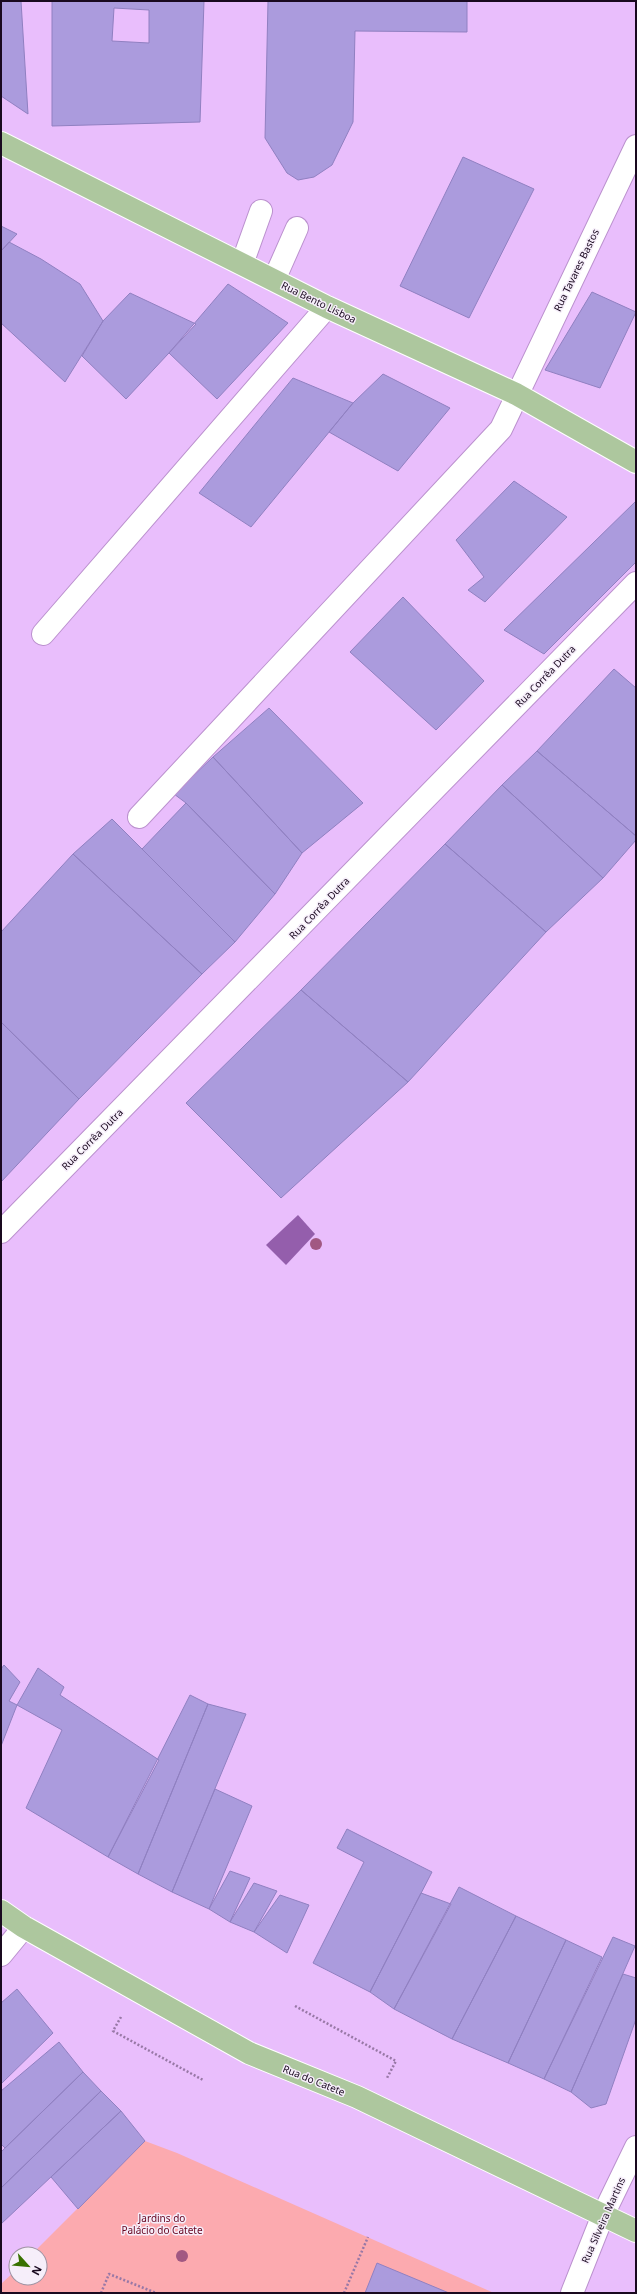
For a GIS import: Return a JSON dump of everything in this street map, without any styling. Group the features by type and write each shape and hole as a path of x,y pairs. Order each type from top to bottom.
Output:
{"main road":[{"name":"Rua Bento Lisboa","path":"1,144 327,307 516,394 636,462"},
{"name":"Rua do Catete","path":"1,1911 24,1927 248,2053 357,2097 636,2231"}],"street":[{"name":"Rua Tavares Bastos","path":"139,816 501,429 516,394 636,146"},
{"path":"242,264 261,211"},
{"path":"274,280 297,228"},
{"path":"43,634 327,307"},
{"name":"Rua Corrêa Dutra","path":"1,1232 636,583"},
{"path":"1,1955 24,1927"},
{"name":"Rua Silveira Martins","path":"572,2293 603,2216 636,2147"}],"path":[{"path":"295,2006 396,2061"},
{"path":"113,2031 203,2080"},
{"path":"344,2293 368,2237"},
{"path":"101,2293 109,2274 156,2293"}],"green space":[{"name":"Jardins do Palácio do Catete","path":"145,2141 177,2153 494,2293 1,2293 1,2284 8,2277 8,2286 48,2286 48,2246 40,2246"}],"shaded area":[{"path":"298,1215 315,1234 286,1265 266,1245"}],"building":[{"path":"1,1 21,1 28,114 1,96"},
{"path":"52,1 204,1 200,122 52,126","holes":["114,8 149,10 149,43 112,41"]},
{"path":"268,1 467,1 467,32 355,31 353,122 332,165 314,177 298,180 287,173 265,138"},
{"path":"463,157 534,189 469,318 400,286"},
{"path":"1,226 17,234 1,251"},
{"path":"9,242 41,259 80,284 103,321 65,382 1,323 1,251"},
{"path":"228,284 288,323 217,399 169,353"},
{"path":"592,292 636,312 600,388 545,370"},
{"path":"130,293 196,324 126,399 82,356 103,321"},
{"path":"383,374 450,408 398,471 329,432 353,403"},
{"path":"293,378 353,403 251,527 199,493"},
{"path":"514,481 567,517 485,602 468,590 484,577 456,540"},
{"path":"636,501 636,562 544,654 504,630"},
{"path":"403,597 484,681 436,730 350,652"},
{"path":"614,669 636,688 636,836 537,751"},
{"path":"269,708 363,803 302,853 213,757"},
{"path":"537,751 636,836 636,840 603,878 502,785"},
{"path":"213,757 302,853 275,894 186,803 174,794"},
{"path":"502,785 603,878 546,932 445,844"},
{"path":"186,803 275,894 235,942 142,849"},
{"path":"112,819 235,942 202,974 73,854"},
{"path":"445,844 546,932 408,1082 301,990"},
{"path":"73,854 202,974 79,1099 1,1022 1,932"},
{"path":"301,990 408,1082 281,1198 186,1103"},
{"path":"1,1022 79,1099 1,1182"},
{"path":"4,1665 20,1682 9,1701 17,1705 1,1746 1,1669"},
{"path":"38,1668 64,1687 60,1695 159,1760 108,1857 26,1808 62,1730 17,1705"},
{"path":"190,1695 208,1704 138,1874 108,1857"},
{"path":"208,1704 246,1714 172,1892 138,1874"},
{"path":"215,1789 252,1806 209,1909 172,1892"},
{"path":"347,1829 432,1872 370,1992 313,1963 364,1862 337,1848"},
{"path":"230,1871 250,1878 230,1922 209,1909"},
{"path":"254,1883 277,1891 254,1932 230,1922"},
{"path":"459,1887 516,1916 452,2039 394,2009"},
{"path":"421,1893 451,1904 394,2009 370,1992"},
{"path":"280,1895 309,1905 287,1953 254,1932"},
{"path":"516,1916 566,1940 508,2063 452,2039"},
{"path":"613,1937 635,1946 571,2092 544,2079"},
{"path":"566,1940 602,1957 544,2079 508,2063"},
{"path":"623,1974 636,1978 636,2019 606,2104 591,2108 571,2092"},
{"path":"17,1989 53,2033 1,2084 1,2003"},
{"path":"59,2042 83,2072 5,2148 1,2144 1,2091"},
{"path":"83,2072 101,2091 1,2188 1,2152"},
{"path":"101,2091 121,2111 1,2224 1,2188"},
{"path":"121,2111 145,2141 78,2209 51,2177"},
{"path":"377,2263 449,2293 365,2293"}]}
